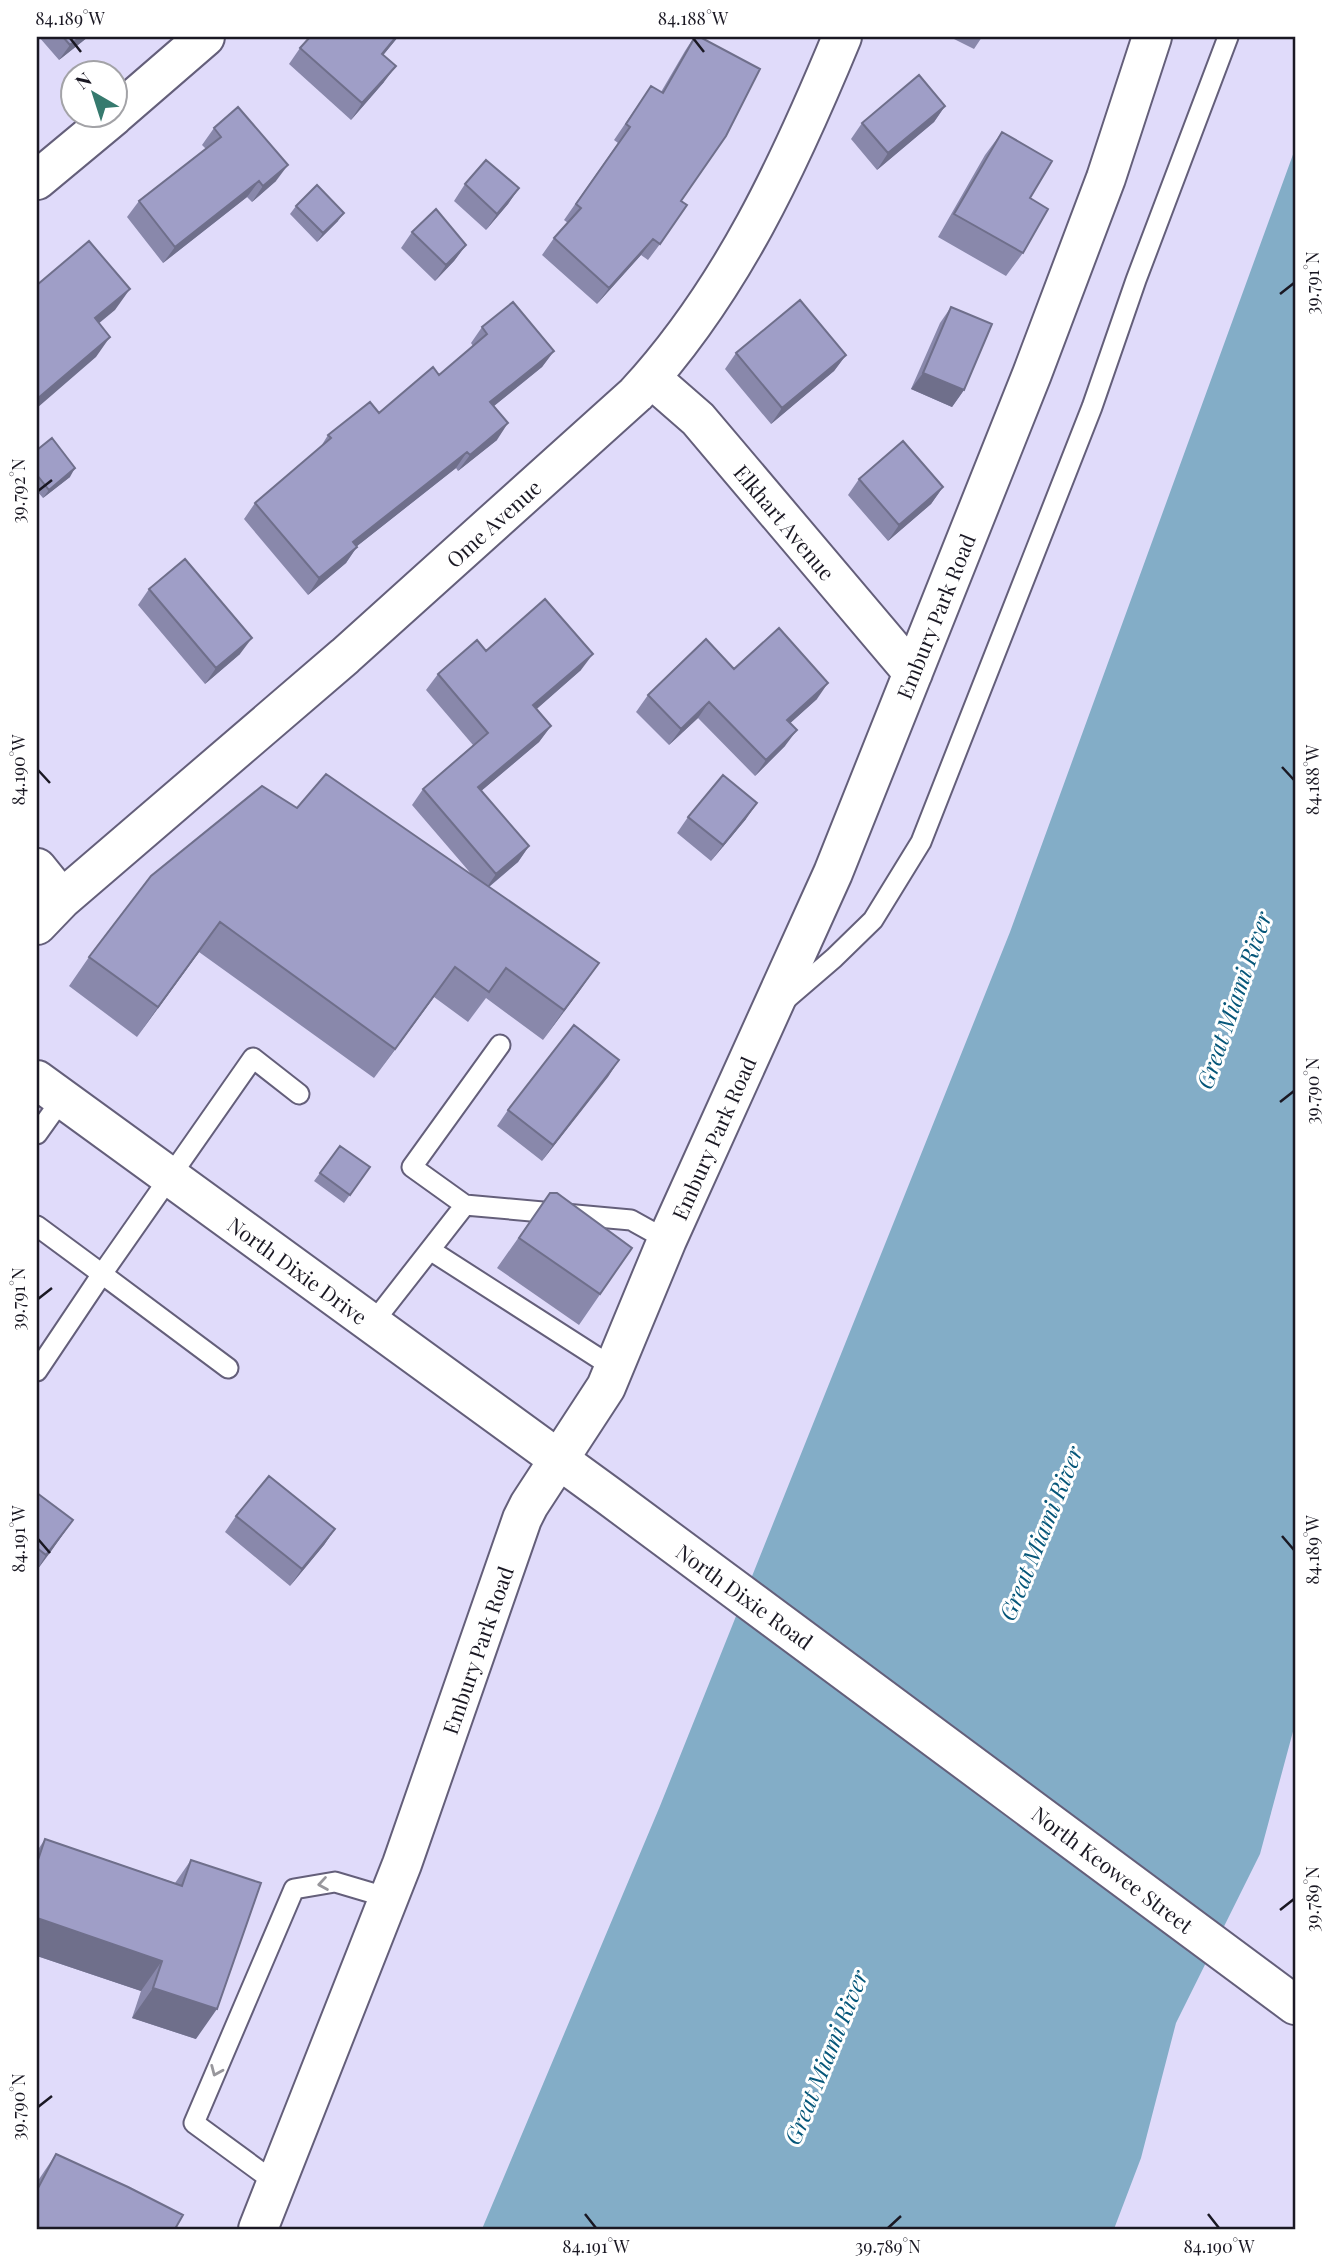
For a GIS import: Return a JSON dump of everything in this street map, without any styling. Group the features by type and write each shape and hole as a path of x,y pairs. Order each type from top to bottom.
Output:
{"street":[{"path":"130,102 205,37"},
{"name":"Ome Avenue","path":"49,912 345,656 651,378 706,309 759,219 802,133 842,37"},
{"name":"Embury Park Road","path":"258,2229 389,1898 522,1519 606,1387 667,1240 833,873 1057,309 1106,178 1152,37"},
{"path":"37,180 97,130"},
{"name":"Elkhart Avenue","path":"651,378 698,419 913,673"},
{"path":"37,868 49,912"},
{"name":"North Dixie Drive","path":"49,1089 559,1459"},
{"name":"North Dixie Road","path":"559,1459 931,1733"},
{"name":"North Keowee Street","path":"931,1733 1295,2005"}],"lane":[{"path":"771,1012 835,958 873,920 921,842 1092,407 1136,280 1228,37"},
{"path":"500,1045 412,1167 465,1205 631,1220 667,1240"},
{"path":"37,1371 253,1058 299,1094"},
{"path":"37,1134 49,1089"},
{"path":"372,1324 465,1205"},
{"path":"37,1226 228,1368"},
{"path":"430,1250 614,1368"},
{"path":"276,2183 194,2123 294,1889 335,1882 389,1898"}],"water":[{"name":"Great Miami River","path":"1295,149 1295,1724 1260,1854 1176,2023 1141,2158 1114,2229 482,2229 660,1806 1010,932"}],"building":[{"path":"63,37 80,37 70,45"},
{"path":"310,37 396,37 382,54 396,66 362,103 300,48"},
{"path":"695,37 700,37 760,69 726,136 681,201 687,205 660,244 653,239 609,288 554,238 581,208 576,204 630,127 626,124 651,86 663,93"},
{"path":"919,75 945,106 888,153 862,123"},
{"path":"238,107 288,165 263,186 259,181 175,247 139,201 221,137 214,128"},
{"path":"1002,132 1052,161 1030,198 1048,209 1023,253 954,214"},
{"path":"486,160 519,188 497,214 465,184"},
{"path":"317,185 344,213 323,233 296,206"},
{"path":"436,209 466,245 446,265 412,232"},
{"path":"89,241 130,289 95,318 110,337 37,399 37,285"},
{"path":"800,300 846,355 782,408 736,353"},
{"path":"513,302 554,351 490,402 508,423 470,455 467,452 353,542 357,547 319,578 255,503 331,438 328,435 370,402 379,413 433,367 439,375 487,334 482,327"},
{"path":"951,307 992,324 964,390 923,373"},
{"path":"52,438 75,468 49,490 37,475 37,450"},
{"path":"903,441 943,487 899,525 859,479"},
{"path":"185,559 252,638 216,668 149,589"},
{"path":"545,599 593,654 533,705 551,726 478,787 529,846 496,874 423,789 488,733 438,674 477,640 486,651"},
{"path":"779,628 828,683 787,720 797,730 766,760 709,702 681,729 648,695 706,639 734,669"},
{"path":"326,774 599,963 564,1010 506,968 489,992 455,967 395,1049 220,922 158,1007 89,957 151,876 262,786 297,808"},
{"path":"723,775 757,803 723,845 688,817"},
{"path":"574,1025 619,1060 553,1145 508,1110"},
{"path":"340,1146 370,1167 350,1195 320,1173"},
{"path":"550,1193 557,1193 632,1248 600,1294 519,1238"},
{"path":"269,1476 335,1529 302,1569 236,1516"},
{"path":"37,1493 73,1520 46,1555 37,1548"},
{"path":"45,1839 182,1886 191,1860 261,1883 217,2009 153,1988 162,1961 37,1918 37,1863"},
{"path":"56,2154 183,2215 175,2229 37,2229 37,2190"}]}
